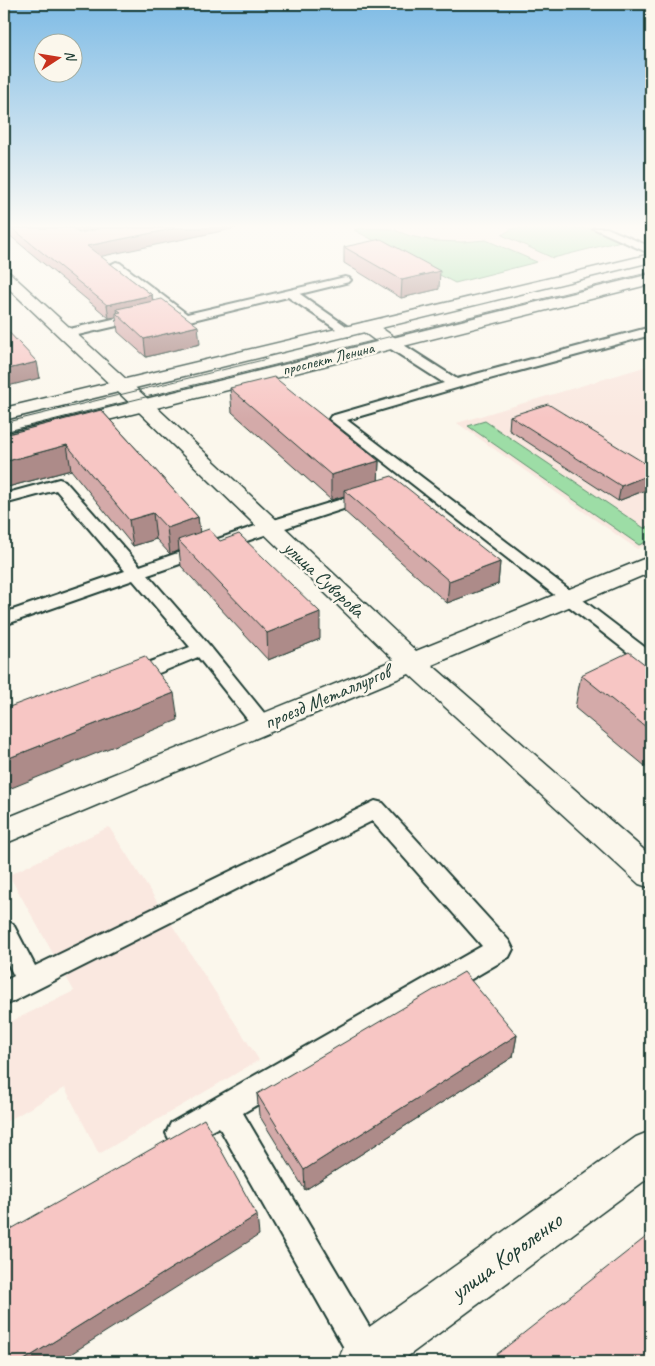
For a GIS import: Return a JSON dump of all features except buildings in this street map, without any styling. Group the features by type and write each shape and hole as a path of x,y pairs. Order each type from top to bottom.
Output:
{"street":[{"name":"улица Суворова","path":"20,292 120,386 144,406 411,661 651,875"},
{"name":"проспект Ленина","path":"4,414 513,292"},
{"name":"проспект Ленина","path":"4,440 599,292"},
{"path":"368,327 391,343"},
{"path":"348,332 371,348"},
{"name":"проезд Металлургов","path":"4,832 411,661 651,563"},
{"name":"улица Короленко","path":"365,1360 651,1150"}],"lane":[{"path":"151,292 185,318 295,292"},
{"path":"290,293 348,332"},
{"path":"64,334 174,309"},
{"path":"651,330 336,419 651,661"},
{"path":"391,343 455,384"},
{"path":"4,619 270,527 416,481"},
{"path":"4,499 59,484 202,650 262,724"},
{"path":"112,684 202,650"},
{"path":"4,994 375,810 500,949 157,1147"},
{"path":"4,931 29,982"},
{"path":"225,1109 365,1360"}],"shaded area":[{"path":"651,365 651,543 637,549 457,423"},
{"path":"109,827 259,1060 99,1154 65,1088 4,1123 4,1025 74,991 9,875"}],"green space":[{"path":"485,421 644,528 651,525 651,540 639,545 468,426"}],"tram line":[{"path":"4,432 571,292"},
{"path":"4,423 267,359"}]}
